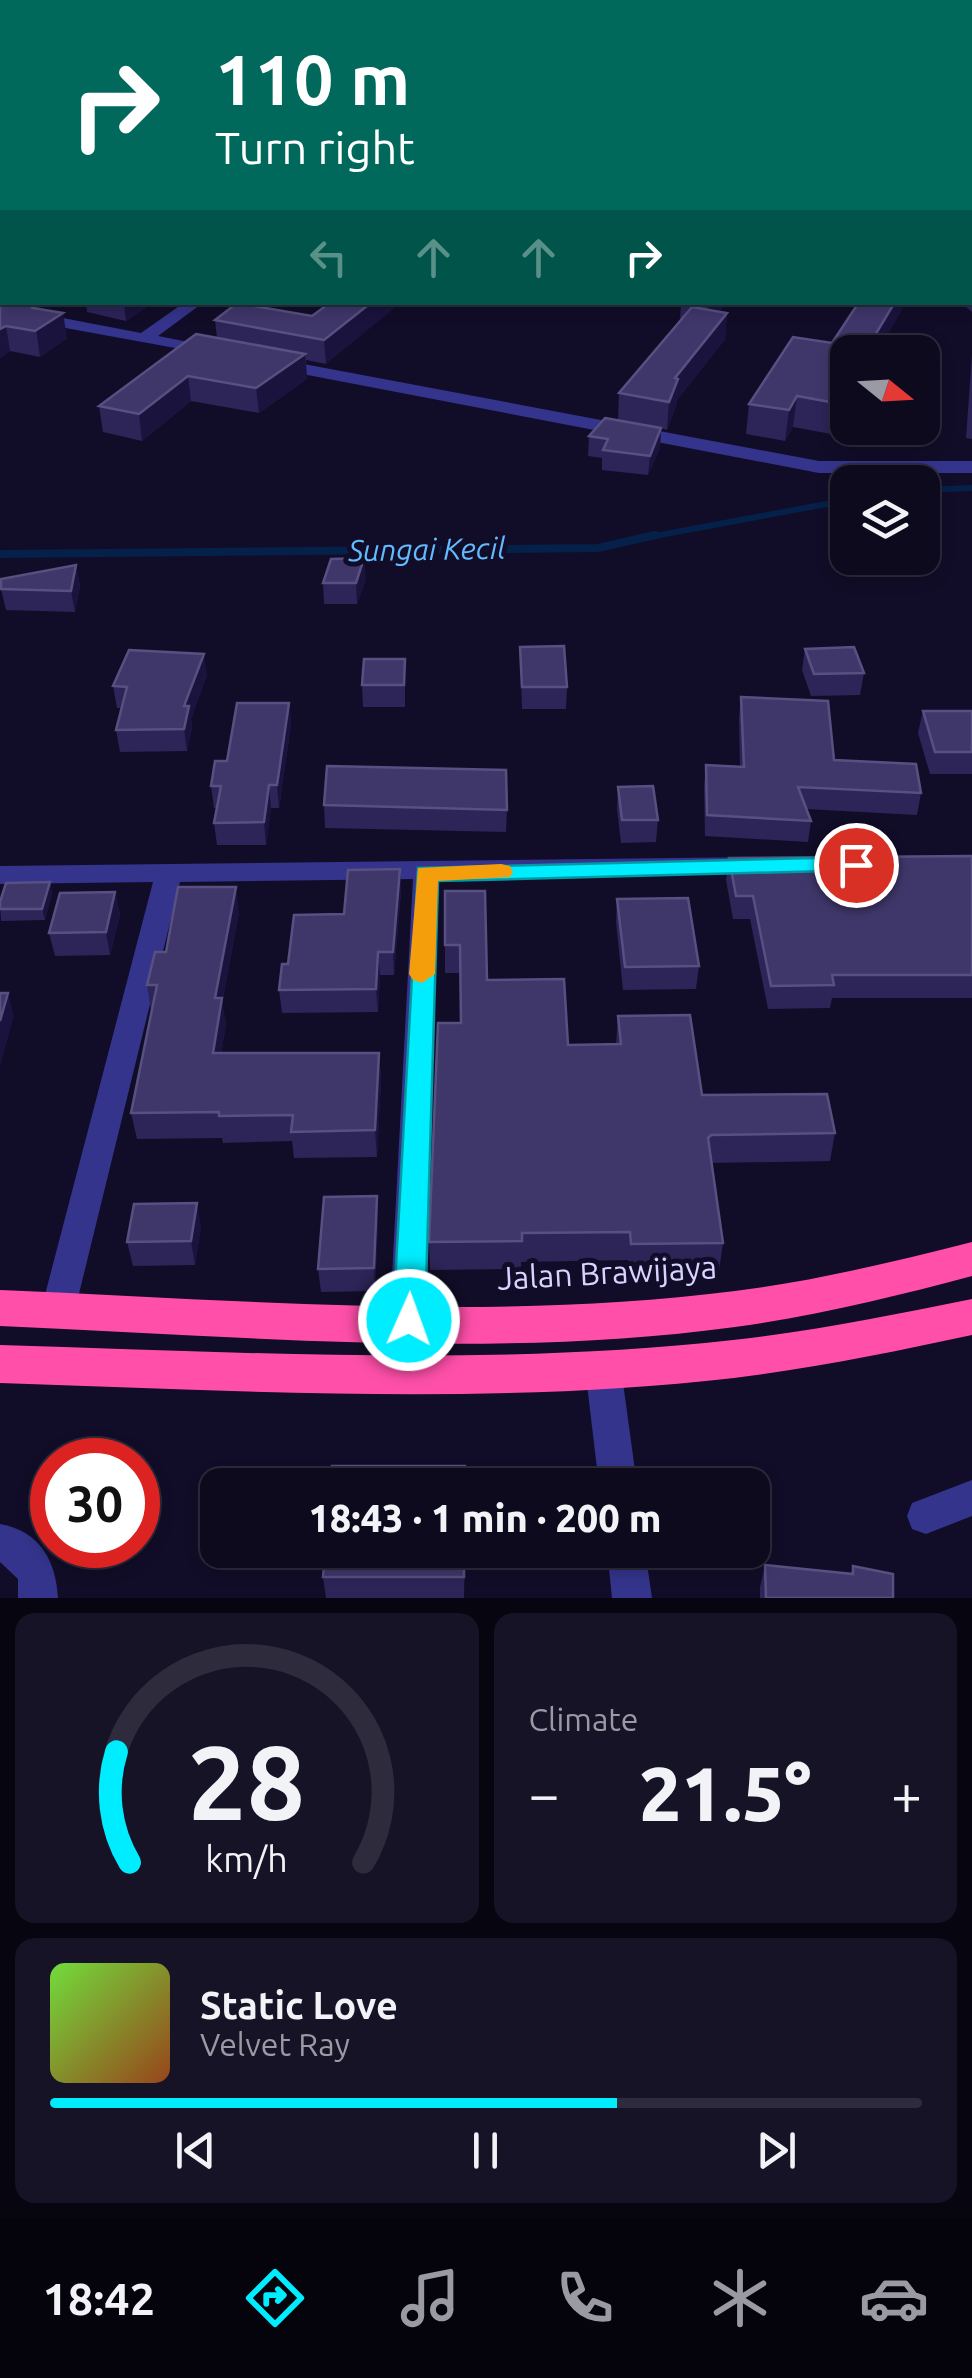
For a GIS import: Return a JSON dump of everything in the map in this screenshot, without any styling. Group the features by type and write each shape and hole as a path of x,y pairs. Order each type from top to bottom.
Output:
{"highway":[{"name":"Jalan Brawijaya","path":"0,1308 409,1320 699,1315 837,1295 972,1259"},
{"path":"0,1364 404,1372 603,1368 817,1347 972,1317"}],"street":[{"path":"145,338 192,305"},
{"path":"0,310 223,354"},
{"path":"262,362 819,467 972,467"},
{"path":"0,875 426,874 780,866"},
{"path":"404,1372 426,874"},
{"path":"58,1310 168,875"},
{"path":"603,1368 616,1468"},
{"path":"926,1516 972,1498"},
{"path":"0,1543 12,1545 37,1570 38,1598"},
{"path":"628,1568 632,1598"}],"building":[{"path":"0,305 37,305 33,308 63,313 35,331 6,326 0,329"},
{"path":"234,305 312,316 327,305 368,305 324,340 215,320"},
{"path":"857,305 893,305 875,335 837,335"},
{"path":"692,307 727,313 675,378 678,379 669,402 619,393"},
{"path":"196,334 305,354 256,388 188,376 139,414 99,406"},
{"path":"793,337 830,343 830,402 797,396 789,410 749,404"},
{"path":"605,418 661,428 650,456 603,450 608,439 589,436"},
{"path":"364,558 356,583 323,583 331,559"},
{"path":"76,565 71,591 1,589 1,579"},
{"path":"564,646 567,687 522,687 520,647"},
{"path":"854,647 864,673 814,674 805,649"},
{"path":"129,650 204,654 184,706 189,706 184,729 116,730 127,687 113,686"},
{"path":"364,659 405,659 404,685 362,685"},
{"path":"741,697 828,701 834,760 916,764 921,793 798,787 811,821 707,815 706,765 744,767"},
{"path":"237,703 289,703 277,785 269,785 264,822 214,823 221,786 211,786 215,761 227,761"},
{"path":"923,711 972,711 972,752 935,752"},
{"path":"327,766 506,770 507,810 324,805"},
{"path":"653,786 658,820 622,820 618,787"},
{"path":"972,856 972,975 832,975 834,985 771,986 753,896 736,896 729,858"},
{"path":"400,869 393,952 378,952 376,989 279,990 282,964 288,964 294,915 344,914 348,870"},
{"path":"50,882 42,909 0,909 6,883"},
{"path":"178,887 236,887 215,998 222,998 213,1053 379,1053 375,1130 291,1132 293,1115 131,1113 157,985 147,985 155,952 166,952"},
{"path":"445,891 485,891 487,980 564,979 568,1045 621,1044 618,1016 690,1015 702,1095 827,1094 835,1133 711,1135 708,1138 723,1243 631,1244 630,1232 522,1233 522,1241 429,1242 438,1023 461,1023 460,945 445,945"},
{"path":"115,892 106,932 49,933 60,893"},
{"path":"688,898 699,966 625,967 617,899"},
{"path":"0,993 8,993 0,1021"},
{"path":"377,1196 374,1268 318,1269 324,1197"},
{"path":"197,1203 191,1241 127,1242 134,1204"},
{"path":"332,1466 465,1466 465,1468"},
{"path":"770,1566 853,1574 853,1566 893,1574 893,1598 766,1598 765,1568"},
{"path":"324,1568 464,1568 464,1577 323,1577"}],"waterway":[{"name":"Sungai Kecil","path":"940,489 972,488"},
{"name":"Sungai Kecil","path":"644,538 830,503"},
{"name":"Sungai Kecil","path":"2,554 598,548 655,535"}],"slow traffic":[{"path":"422,974 426,874 501,872"}],"route":[{"path":"409,1320 426,874 856,865"}]}
